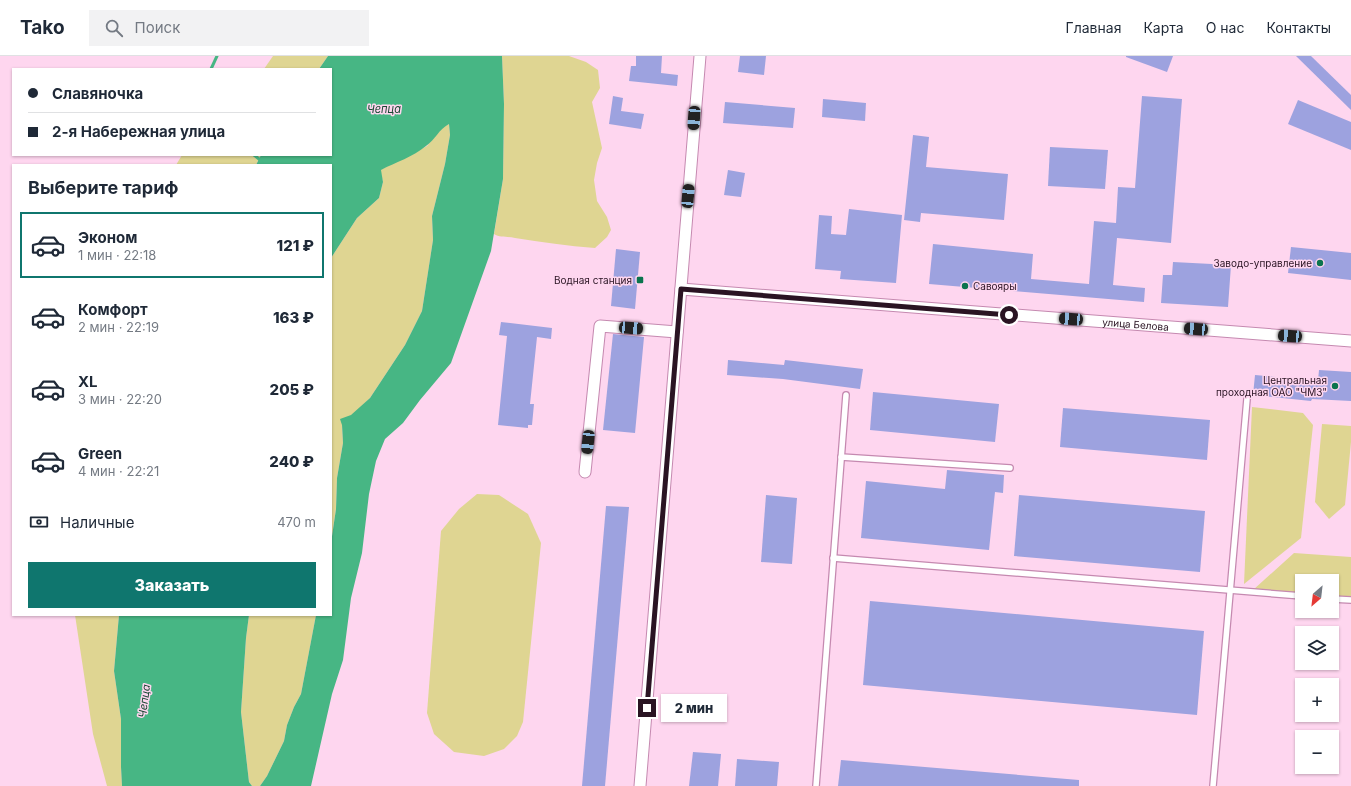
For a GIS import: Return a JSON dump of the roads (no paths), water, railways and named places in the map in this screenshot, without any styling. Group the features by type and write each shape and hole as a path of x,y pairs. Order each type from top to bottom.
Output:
{"street":[{"path":"640,786 700,56"},
{"name":"улица Белова","path":"681,289 1351,341"},
{"path":"584,472 600,326 677,332"}],"lane":[{"path":"816,786 846,395"},
{"path":"1212,786 1247,399"},
{"path":"841,457 1010,468"},
{"path":"833,558 1295,595"},
{"path":"1339,599 1351,600"}],"water":[{"name":"Чепца","path":"328,56 502,56 504,104 503,179 491,251 451,363 403,423 385,439 376,461 369,494 362,553 351,598 343,660 332,694 311,786 260,786 267,776 284,741 287,725 301,694 316,616 332,616 332,536 336,509 337,478 343,443 342,425 340,419 351,415 370,398 405,345 422,311 433,240 432,216 445,164 450,135 449,124 421,150 381,170 383,182 379,198 357,218 332,256 332,164 256,164 260,156 332,156 332,68 320,68"},
{"name":"Чепца","path":"119,616 249,616 241,712 249,782 252,786 122,786 121,719 114,671"}],"waterway":[{"path":"211,68 217,56"},
{"path":"255,156 262,164"}],"place":[{"name":"Заводо-управление","path":"1320,263"},
{"name":"Водная станция","path":"640,280"},
{"name":"Савояры","path":"965,286"},
{"name":"Центральная проходная ОАО \"ЧМЗ\"","path":"1335,386"}]}
